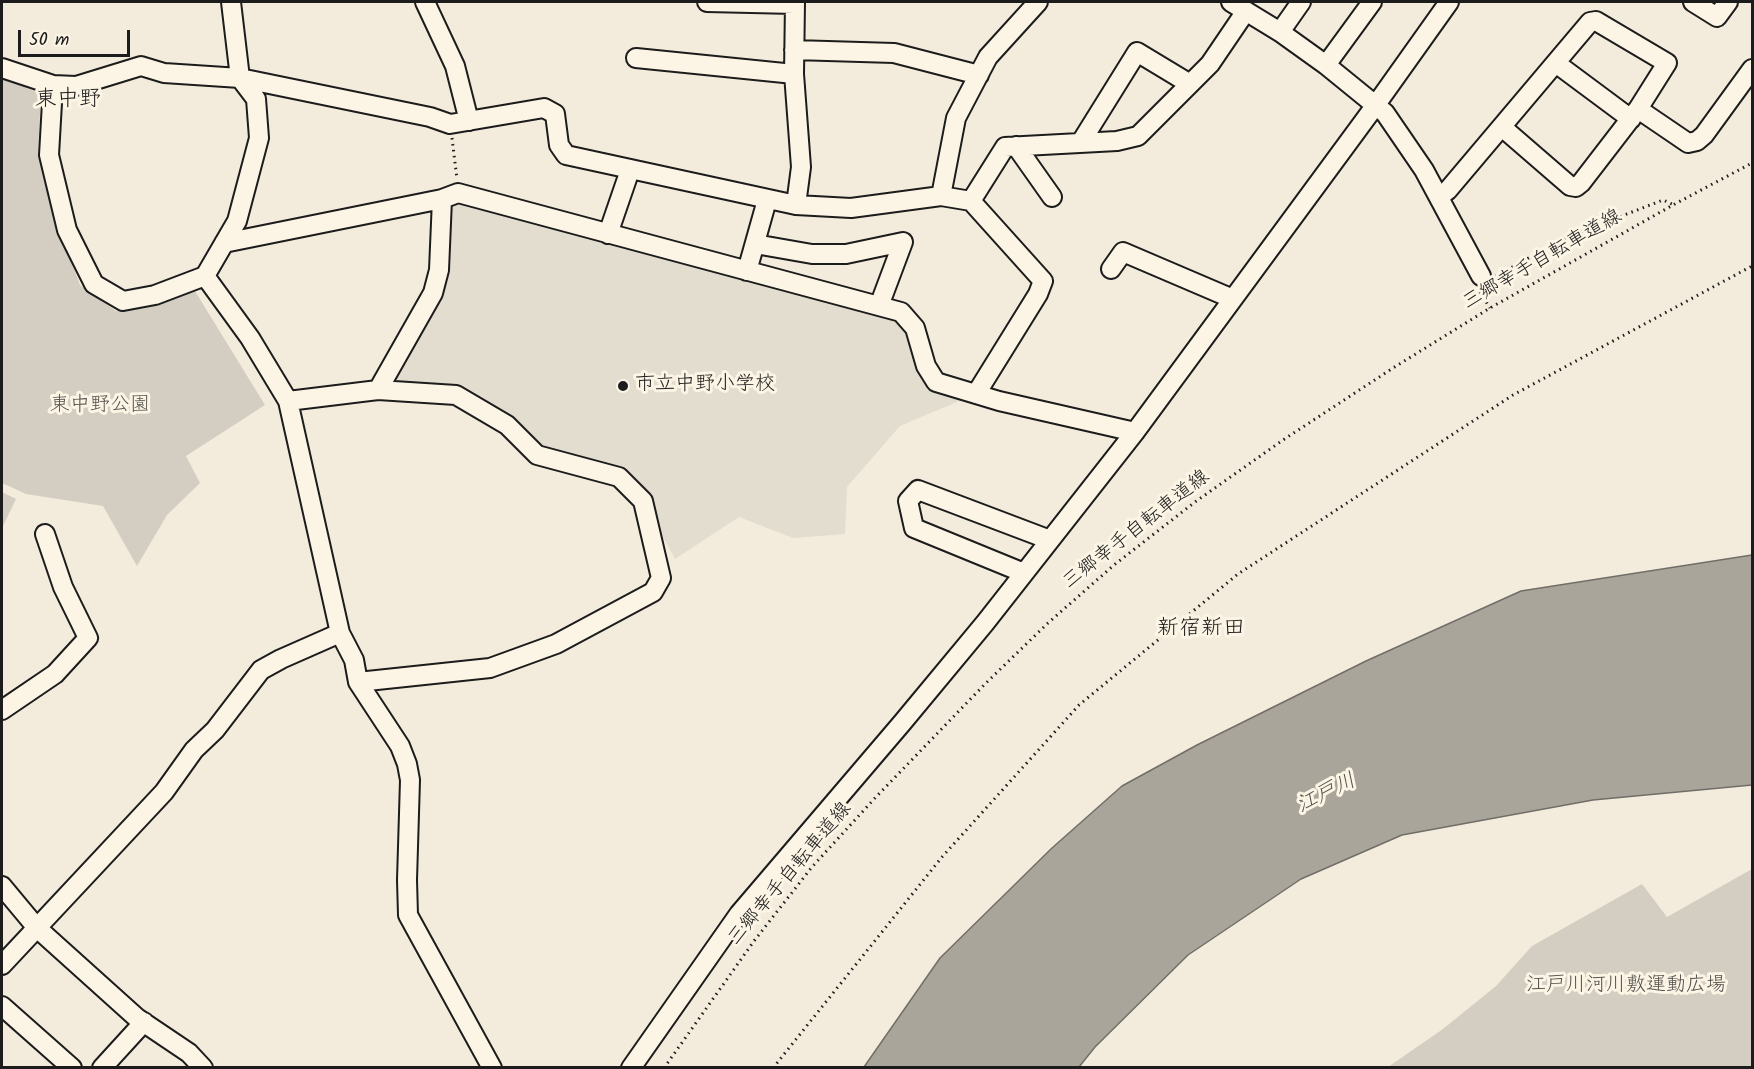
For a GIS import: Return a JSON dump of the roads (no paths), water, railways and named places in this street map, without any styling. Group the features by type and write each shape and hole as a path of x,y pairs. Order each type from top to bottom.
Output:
{"street":[{"path":"53,85 49,155 67,230 94,284 123,301 154,295 205,276 237,221 259,138 256,99 240,78 231,2"},
{"path":"426,2 454,66 469,121"},
{"path":"707,2 795,3 794,74 801,166 796,206"},
{"path":"941,196 957,118 988,57 1038,2"},
{"path":"1280,32 1301,2"},
{"path":"1326,65 1372,2"},
{"path":"631,1068 739,914 902,723 1135,432 1449,2"},
{"path":"1693,2 1717,17 1728,2"},
{"path":"971,201 1005,147 1117,141 1138,136 1210,64 1238,6 1326,65 1385,113 1424,170 1487,277"},
{"path":"1439,198 1503,128 1590,22 1596,21 1667,63 1635,114 1576,187 1570,186 1503,128"},
{"path":"794,50 894,53 979,75"},
{"path":"1082,142 1137,52 1190,84"},
{"path":"636,58 794,74"},
{"path":"1557,64 1635,114 1688,143 1697,141 1704,135 1752,69"},
{"path":"2,68 53,85 76,86 141,66 164,73 240,78 430,117 450,124 544,108 555,114 559,145 566,155 767,200 796,206 851,208 941,196 971,201 1043,281 1038,294 976,394"},
{"path":"1016,146 1052,196"},
{"path":"608,234 630,170"},
{"path":"224,243 450,196 608,234 901,312 915,328 926,366 936,381 999,401 1135,432"},
{"path":"378,390 433,293 439,270 450,196"},
{"path":"747,271 767,200"},
{"path":"755,244 812,255 846,254 903,242 879,306"},
{"path":"1111,269 1123,252 1233,299"},
{"path":"205,276 250,338 288,400 340,633 354,660 358,682 400,746 407,764 410,780 408,915 492,1068"},
{"path":"288,400 378,390 456,395 507,425 537,454 619,477 643,501 661,578 653,592 556,644 490,668 358,682"},
{"path":"1024,573 914,528 908,501 918,490 1050,540"},
{"path":"2,710 55,674 88,638 63,587 45,534"},
{"path":"2,965 164,792 194,750 215,730 261,670 340,633"},
{"path":"2,886 37,928 137,1018 189,1053 203,1068"},
{"path":"2,1006 72,1068"},
{"path":"102,1068 144,1022"}],"water":[{"name":"江戸川","path":"1752,555 1752,785 1593,800 1402,835 1301,879 1188,955 1095,1047 1079,1067 864,1067 940,958 1052,848 1122,786 1197,745 1366,661 1521,591"}],"place":[{"name":"市立中野小学校","path":"623,386"}],"district":[{"name":"東中野","path":"68,101"},
{"name":"新宿新田","path":"1201,630"}],"park label":[{"name":"東中野公園","path":"100,407"},
{"name":"江戸川河川敷運動広場","path":"1626,987"}]}
